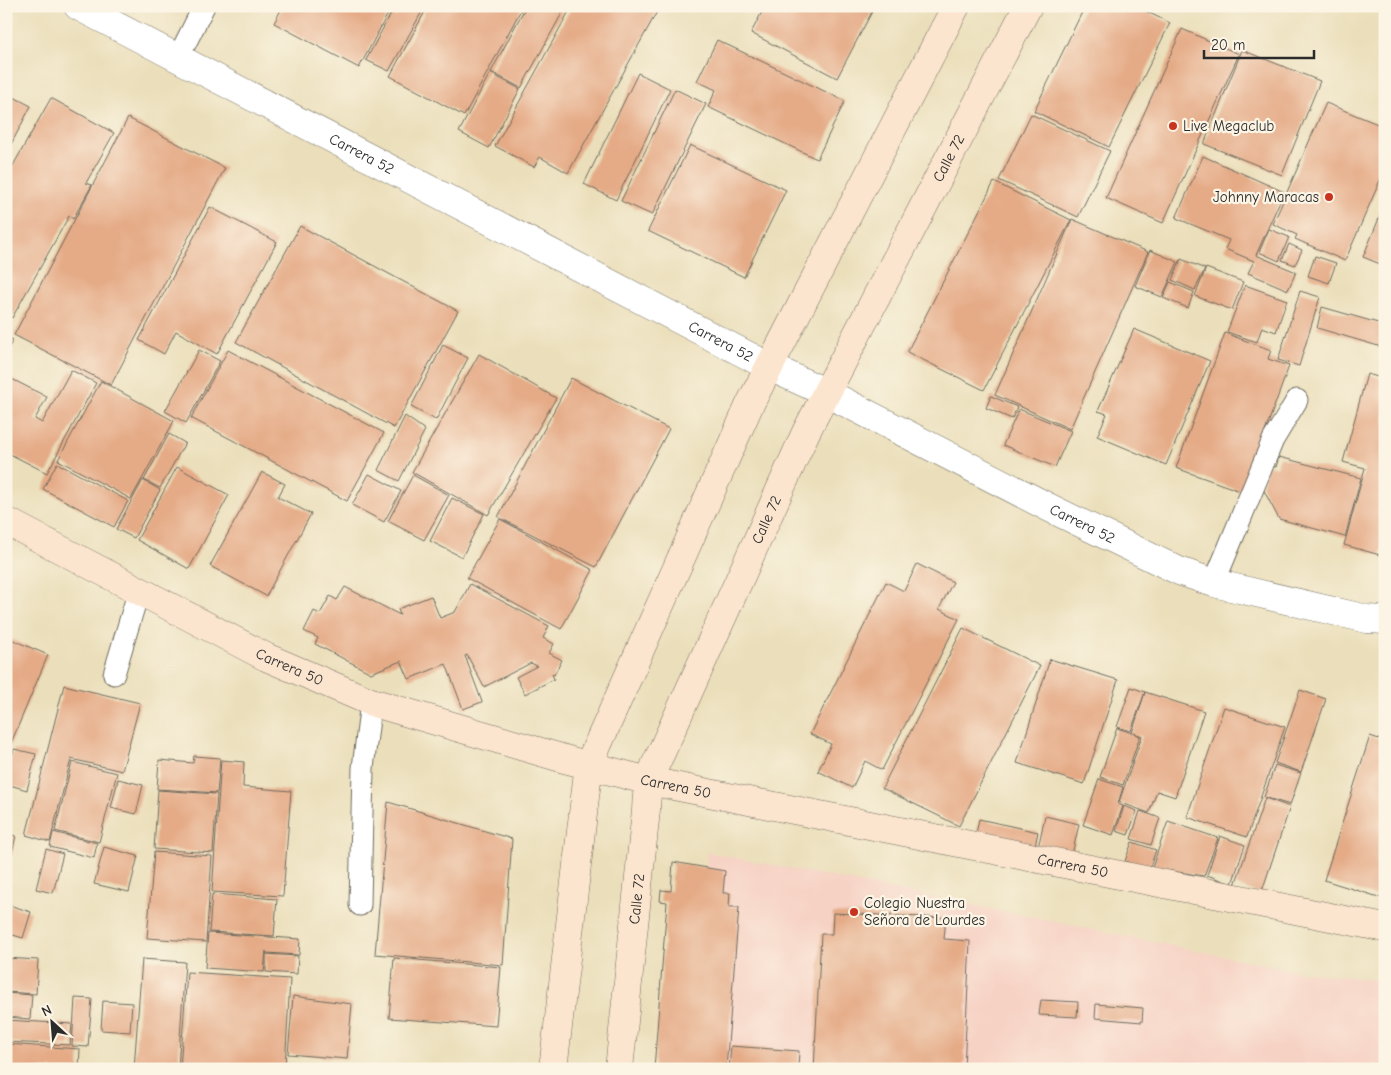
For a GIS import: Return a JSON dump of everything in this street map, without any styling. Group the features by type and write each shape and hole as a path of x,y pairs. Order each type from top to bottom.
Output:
{"main road":[{"path":"553,1069 585,796 590,766 600,739 750,404 956,6"},
{"name":"Calle 72","path":"619,1069 646,796 654,767 806,432 1028,6"},
{"name":"Carrera 50","path":"6,521 266,657 371,702 590,766 649,781 1385,928"}],"street":[{"name":"Carrera 52","path":"78,6 770,367 827,393 1057,512 1179,571 1214,583 1367,619 1385,620"}],"lane":[{"path":"178,58 204,6"},
{"path":"1214,583 1273,440 1297,400"},
{"path":"114,674 139,590"},
{"path":"360,906 363,768 371,702"}],"shaded area":[{"name":"Colegio Nuestra Señora de Lourdes","path":"707,852 1304,972 1385,981 1385,1069 692,1069"}],"building":[{"path":"283,6 392,6 359,68 274,23"},
{"path":"395,6 425,6 389,71 366,60"},
{"path":"428,6 523,6 464,116 390,76"},
{"path":"526,6 566,6 521,88 491,72"},
{"path":"572,6 655,6 659,8 568,173 540,157 534,167 495,146"},
{"path":"765,6 875,6 837,78 751,33"},
{"path":"1085,6 1135,6 1170,23 1109,147 1034,111"},
{"name":"Live Megaclub","path":"1182,29 1239,54 1163,223 1106,198"},
{"path":"717,40 845,101 817,159 708,107 716,90 697,81"},
{"path":"1242,50 1320,81 1282,175 1204,144"},
{"path":"490,73 520,89 489,148 459,132"},
{"path":"638,73 670,89 616,200 584,184"},
{"path":"675,89 706,104 652,215 621,201"},
{"path":"6,93 31,106 6,154"},
{"path":"51,98 114,133 86,183 92,185 73,219 69,216 12,318 6,314 6,178"},
{"name":"Johnny Maracas","path":"1326,103 1385,127 1385,169 1345,261 1295,239 1297,235 1273,224"},
{"path":"1031,114 1110,151 1078,217 999,180"},
{"path":"128,118 225,168 111,385 14,335"},
{"path":"690,145 786,190 744,277 648,231"},
{"path":"1203,156 1284,192 1256,255 1296,272 1288,290 1248,273 1254,261 1225,249 1229,240 1176,218"},
{"path":"994,182 1071,220 984,390 907,352"},
{"path":"1385,204 1385,266 1363,257"},
{"path":"210,207 277,242 217,354 176,331 164,354 139,340"},
{"path":"1072,219 1148,252 1070,429 995,395"},
{"path":"300,226 458,311 394,428 236,342"},
{"path":"1269,229 1289,237 1279,261 1259,252"},
{"path":"1289,244 1302,250 1295,265 1282,260"},
{"path":"1150,250 1178,262 1162,297 1135,286"},
{"path":"1315,256 1336,263 1329,283 1308,276"},
{"path":"1181,259 1205,269 1195,290 1172,280"},
{"path":"1206,268 1243,282 1232,310 1195,296"},
{"path":"1170,282 1194,292 1188,308 1163,298"},
{"path":"1245,285 1287,300 1276,332 1262,327 1257,342 1227,332"},
{"path":"1300,291 1320,297 1299,366 1278,360"},
{"path":"1322,307 1385,325 1385,348 1317,328"},
{"path":"1134,329 1210,361 1166,465 1097,436 1107,414 1098,411"},
{"path":"1225,333 1271,350 1268,359 1289,366 1243,492 1176,468"},
{"path":"6,336 13,340 6,353"},
{"path":"443,345 468,358 436,420 411,407"},
{"path":"199,350 220,361 186,423 165,411"},
{"path":"228,350 384,433 347,501 191,418"},
{"path":"479,354 556,398 488,515 412,472"},
{"path":"71,370 96,383 47,473 6,452 6,376 47,397 35,419 42,423"},
{"path":"1367,374 1385,379 1385,539 1380,555 1344,545 1365,468 1343,462"},
{"path":"571,378 669,429 596,567 498,517"},
{"path":"101,381 174,421 131,499 58,460"},
{"path":"991,396 1017,407 1012,419 986,408"},
{"path":"1019,409 1071,431 1055,467 1003,445"},
{"path":"405,416 425,430 399,481 378,470"},
{"path":"169,434 185,443 160,488 144,480"},
{"path":"1279,457 1361,478 1345,537 1279,519 1262,487 1268,465 1276,467"},
{"path":"57,463 128,501 114,527 43,489"},
{"path":"177,467 229,495 189,569 137,540"},
{"path":"262,472 285,484 278,497 311,514 266,596 210,566"},
{"path":"369,474 401,491 384,522 352,505"},
{"path":"413,475 449,495 424,540 388,521"},
{"path":"143,480 160,490 134,538 116,529"},
{"path":"452,498 484,514 462,557 430,541"},
{"path":"500,519 593,570 561,629 467,578"},
{"path":"917,564 953,582 939,609 959,619 882,770 865,761 852,788 818,771 831,744 810,734 886,582 904,591"},
{"path":"470,584 549,626 543,638 554,644 549,653 562,660 554,675 552,674 554,679 525,694 516,677 537,666 531,663 484,687 467,655 465,656 482,702 463,709 446,664 409,679 401,661 371,673 315,644 318,638 304,631 314,611 320,614 330,596 337,600 345,587 400,615 398,609 431,596 440,618 455,612"},
{"path":"963,628 1040,666 959,826 882,788"},
{"path":"6,637 48,655 6,755"},
{"path":"1050,659 1118,680 1084,784 1017,763"},
{"path":"64,685 140,703 122,771 71,759 50,842 26,835"},
{"path":"1131,687 1145,692 1131,731 1117,727"},
{"path":"1300,690 1326,699 1301,772 1275,763"},
{"path":"1145,692 1204,711 1175,797 1157,791 1149,813 1119,802 1142,736 1134,733 1140,736 1123,785 1100,777 1117,728 1132,733"},
{"path":"1224,707 1285,727 1247,837 1187,817"},
{"path":"1370,736 1385,741 1385,899 1324,880"},
{"path":"14,749 36,754 27,790 6,784"},
{"path":"194,756 220,758 217,793 157,789 159,760 193,763"},
{"path":"221,760 244,762 243,787 291,791 283,896 212,892"},
{"path":"72,762 117,773 99,842 55,831"},
{"path":"1275,765 1301,773 1290,805 1264,797"},
{"path":"118,779 143,785 136,814 111,808"},
{"path":"1099,779 1123,787 1118,804 1123,806 1113,835 1083,825"},
{"path":"158,790 217,794 213,853 154,849"},
{"path":"1265,798 1290,807 1261,894 1235,885"},
{"path":"388,802 512,839 503,965 375,954"},
{"path":"1124,806 1137,811 1128,835 1116,831"},
{"path":"1140,811 1160,818 1151,845 1131,839"},
{"path":"1045,816 1079,824 1072,855 1038,848"},
{"path":"979,819 1038,832 1035,846 976,834"},
{"path":"1168,821 1218,838 1204,876 1152,868"},
{"path":"53,832 97,843 94,858 50,847"},
{"path":"6,834 16,836 7,874 6,874"},
{"path":"1220,836 1245,845 1232,884 1207,875"},
{"path":"1132,842 1156,850 1149,870 1125,861"},
{"path":"104,847 138,856 129,892 94,884"},
{"path":"46,849 63,854 53,893 36,889"},
{"path":"154,852 212,856 206,942 147,938"},
{"path":"673,862 725,871 723,893 730,893 729,907 739,907 726,1069 654,1069 667,902 660,901 661,890 671,891"},
{"path":"212,894 277,899 274,936 209,932"},
{"path":"6,904 31,912 23,938 6,933"},
{"path":"833,913 946,918 944,939 970,941 964,1069 814,1069 821,934 832,934"},
{"path":"208,933 300,939 299,955 266,953 266,951 264,972 205,968"},
{"path":"266,954 298,956 297,974 266,972"},
{"path":"6,958 38,960 36,994 6,992"},
{"path":"394,958 501,967 496,1026 389,1018"},
{"path":"142,959 185,962 178,1069 134,1069"},
{"path":"187,972 290,979 285,1069 180,1069"},
{"path":"6,993 32,995 30,1019 6,1017"},
{"path":"293,996 352,1004 347,1059 288,1054"},
{"path":"75,998 92,999 88,1047 72,1046"},
{"path":"1041,1000 1078,1002 1077,1017 1039,1015"},
{"path":"103,1001 132,1003 130,1032 101,1030"},
{"path":"1096,1004 1143,1008 1142,1022 1095,1018"},
{"path":"6,1020 72,1024 70,1045 6,1042"},
{"path":"6,1044 80,1049 79,1069 6,1069"},
{"path":"731,1046 799,1051 798,1069 729,1069"}],"place":[{"name":"Live Megaclub","path":"1173,126"},
{"name":"Johnny Maracas","path":"1329,197"},
{"name":"Colegio Nuestra Señora de Lourdes","path":"854,912"}]}
